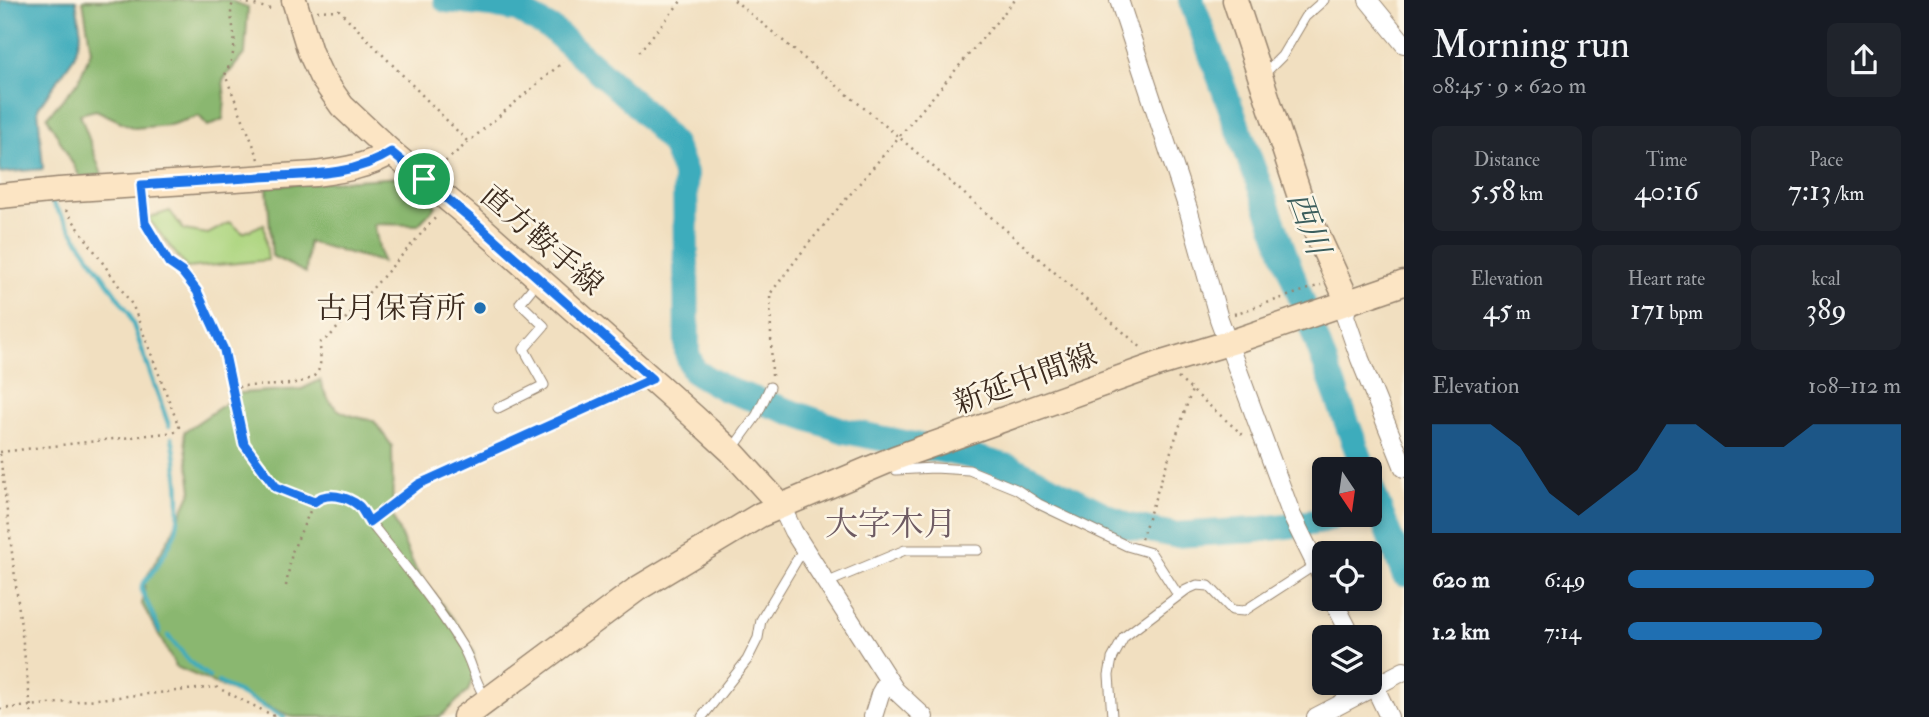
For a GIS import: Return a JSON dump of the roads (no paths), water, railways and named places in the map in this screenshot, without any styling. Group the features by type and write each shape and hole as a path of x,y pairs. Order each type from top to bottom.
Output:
{"main road":[{"path":"1235,0 1338,305"},
{"name":"直方鞍手線","path":"295,6 307,47 321,76 342,106 391,152 652,379 731,451 781,506"},
{"path":"0,195 355,169 377,161 391,152"},
{"name":"新延中間線","path":"466,717 637,589 760,515 891,460 1159,364 1404,283"}],"street":[{"path":"1119,0 1231,342 1292,516 1312,559"},
{"path":"1368,0 1404,44"},
{"path":"1338,305 1345,316 1404,468"},
{"path":"781,506 804,548 888,680 924,717"},
{"path":"1382,680 1404,671"},
{"path":"873,717 880,694 888,680"},
{"path":"1316,717 1354,695"},
{"path":"1381,695 1389,717"}],"lane":[{"path":"1261,76 1282,56 1305,17 1324,0"},
{"path":"498,408 544,385 524,349 544,326 520,303 539,279"},
{"path":"488,700 479,689 464,649 415,578 369,522 419,484 652,379"},
{"path":"731,451 757,415 770,387"},
{"path":"891,460 896,470 969,470 993,478 1039,504 1152,553 1178,596"},
{"path":"702,717 747,660 758,638 761,620 804,548"},
{"path":"826,583 905,551 978,550"},
{"path":"1112,717 1109,676 1112,659 1124,637 1178,596 1197,585 1209,586 1232,610 1244,611 1312,567"}],"water":[{"path":"0,0 76,0 81,33 74,57 38,108 43,169 0,173"}],"waterway":[{"path":"446,0 518,10 553,30 639,107 673,144 685,173 687,353 694,371 725,389 845,431 965,455 1012,468 1125,525 1174,535 1255,530 1312,522"},
{"name":"西川","path":"1191,0 1360,457"},
{"path":"51,201 129,313 169,426"},
{"path":"160,632 142,591 142,585 164,553 177,524 178,486 172,438"},
{"name":"西川","path":"1382,516 1404,574"},
{"path":"168,636 191,663 209,677"},
{"path":"218,682 284,717"}],"place":[{"name":"古月保育所","path":"480,308"}],"district":[{"name":"大字木月","path":"891,523"}]}
